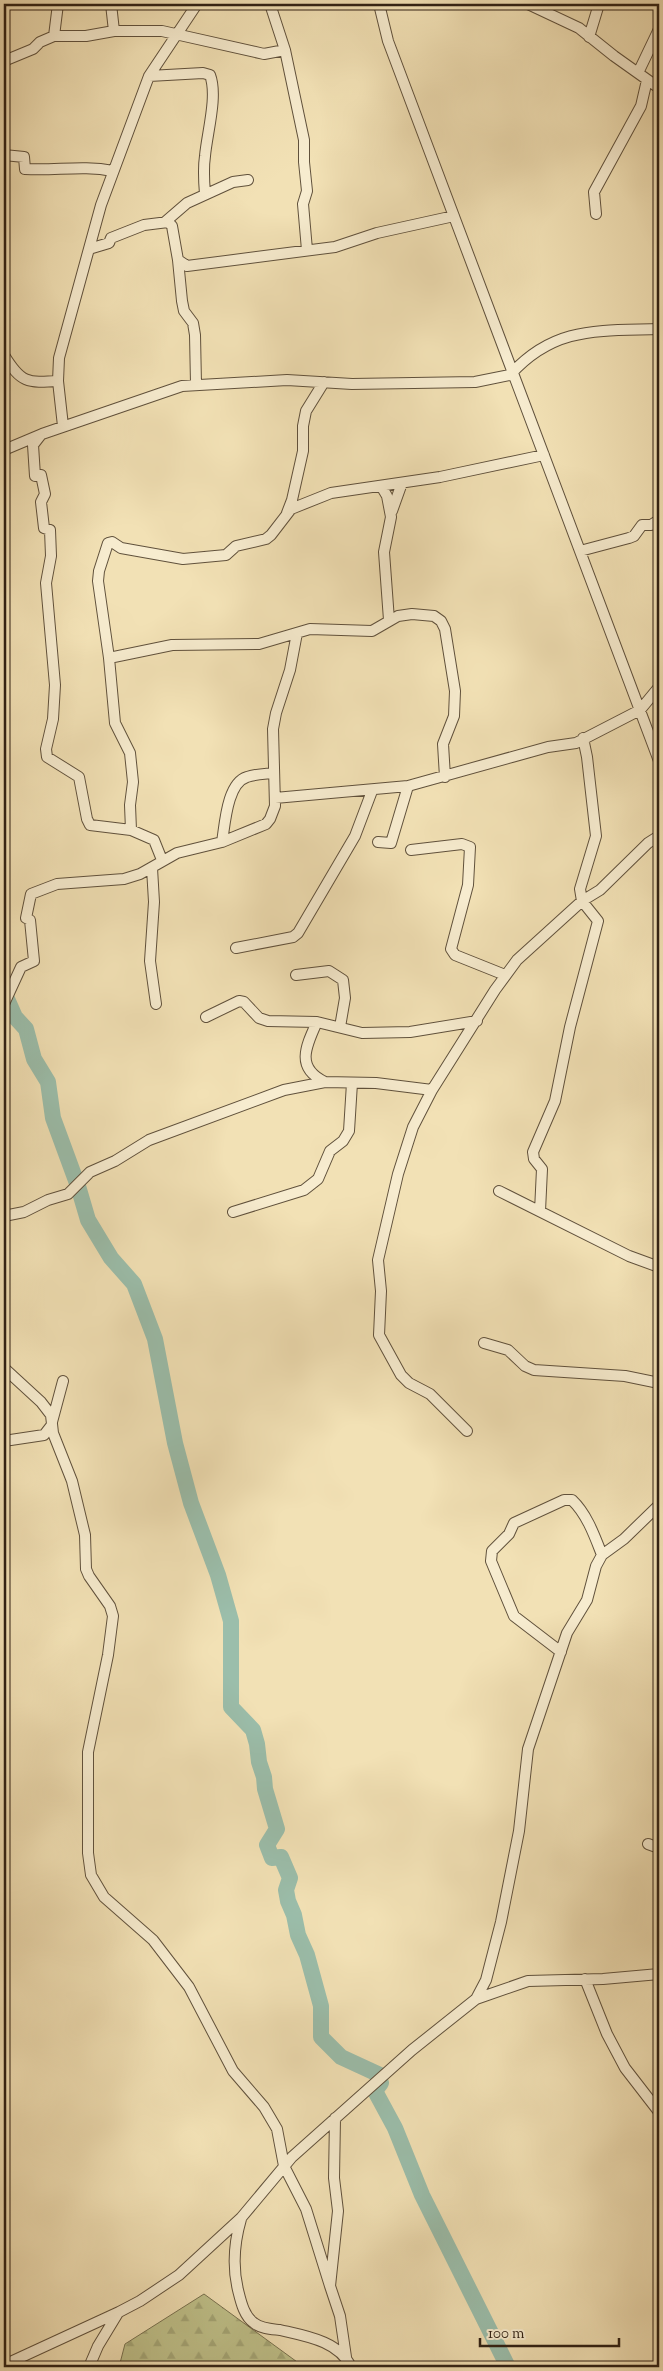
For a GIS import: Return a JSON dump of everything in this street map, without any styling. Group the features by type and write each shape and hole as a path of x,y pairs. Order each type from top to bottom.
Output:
{"street":[{"path":"54,36 58,4"},
{"path":"111,4 114,31"},
{"path":"62,426 58,381 60,351 88,249 113,171 149,76 197,4"},
{"path":"270,4 285,50 304,140 307,191 303,204 307,250"},
{"path":"379,4 388,41 514,370 659,761"},
{"path":"528,4 572,23 659,88"},
{"path":"589,37 600,4"},
{"path":"638,73 659,29"},
{"path":"4,61 33,49 40,42 54,36 86,36 114,31 162,31 257,53 276,54 285,50"},
{"path":"149,76 202,73 210,75 212,82 211,111 205,156 205,194"},
{"path":"596,214 594,192 641,106 647,80"},
{"path":"4,155 24,157 25,169 41,170 74,167 113,171"},
{"path":"88,249 109,243 110,238 139,227 165,222 187,203 233,182 248,180"},
{"path":"659,188 659,218"},
{"path":"178,260 187,266 335,247 377,233 454,216"},
{"path":"165,222 172,226 178,260 182,302 184,311 193,323 196,384"},
{"path":"4,450 62,426 160,392 196,384 288,380 400,384 475,382 507,377 521,362 565,336 605,331 659,329"},
{"path":"4,354 23,378 32,383 58,381"},
{"path":"131,830 130,805 133,782 130,753 115,723 109,658 98,581 99,571 108,543 112,542 122,548 183,559 226,555 236,546 266,539 286,514 292,500 303,451 303,426 306,411 324,382"},
{"path":"42,434 33,445 35,476 42,475 45,494 41,502 44,528 50,530 51,556 46,583 55,684 53,719 46,744 47,757 79,777 87,819 90,825 131,830 154,840 162,860"},
{"path":"286,514 305,502 324,495 440,477 544,455"},
{"path":"389,620 384,552 396,495 402,483"},
{"path":"381,486 387,496 391,517"},
{"path":"580,550 629,538 634,536 642,524 651,525 659,520"},
{"path":"109,658 172,645 259,644 297,633 325,628 372,631 398,616 424,614 441,621 456,691 454,716 443,744 445,776"},
{"path":"4,1004 21,967 34,961 30,920 26,918 31,894 57,884 72,881 124,879 152,868 162,860 196,848 222,842 266,824 273,813 275,798 273,730 276,713 290,670 297,633"},
{"path":"275,798 372,791 408,786 548,747 576,743 640,710 659,687"},
{"path":"540,1211 542,1169 534,1159 533,1152 556,1101 570,1027 598,921 582,901 580,889 596,836 583,738"},
{"path":"222,842 230,798 239,781 245,777 274,773"},
{"path":"378,842 391,843 408,786"},
{"path":"236,948 293,937 298,933 355,836 372,791"},
{"path":"467,1431 430,1394 409,1383 401,1375 379,1335 381,1291 378,1260 398,1174 413,1127 432,1090 477,1021 504,975 517,960 582,901 600,890 648,842 659,836"},
{"path":"411,850 462,844 470,847 468,885 451,950 455,955 504,975"},
{"path":"152,868 154,911 150,961 156,1004"},
{"path":"296,975 329,971 343,980 345,998 340,1027"},
{"path":"206,1017 239,1001 244,1002 259,1018 268,1022 317,1022 377,1034 410,1032 477,1021"},
{"path":"317,1022 306,1046 305,1056 310,1072 325,1082"},
{"path":"4,1216 24,1212 48,1200 68,1194 90,1172 115,1161 149,1140 284,1090 325,1082 376,1083 432,1090"},
{"path":"233,1212 304,1190 318,1179 330,1151 343,1141 349,1131 352,1083"},
{"path":"499,1191 629,1256 659,1267"},
{"path":"484,1343 508,1350 525,1366 534,1370 624,1376 659,1383"},
{"path":"4,1368 51,1415 52,1424 72,1481 85,1535 86,1569 110,1606 113,1616 108,1655 88,1752 88,1853 91,1875 104,1896 153,1940 189,1986 233,2070 264,2107 277,2129 284,2166 306,2209 340,2316 346,2357 351,2367"},
{"path":"4,1441 44,1435 52,1424 63,1381"},
{"path":"560,1652 514,1616 491,1562 492,1551 509,1534 514,1523 564,1500 572,1500 596,1538 602,1556"},
{"path":"476,1999 486,1980 501,1922 518,1831 528,1749 567,1633 587,1600 596,1566 602,1556 624,1539 659,1505"},
{"path":"648,1844 659,1848"},
{"path":"4,2365 119,2312 140,2301 178,2274 241,2218 284,2166 335,2118 412,2050 476,1999 528,1981 659,1974"},
{"path":"585,1979 607,2034 625,2068 659,2112"},
{"path":"330,2286 338,2211 334,2178 335,2118"},
{"path":"241,2218 233,2258 238,2288 246,2314 253,2323 262,2327 320,2340 346,2357"},
{"path":"89,2367 98,2346 119,2312"}],"green space":[{"path":"204,2294 304,2367 119,2367 125,2344"}],"waterway":[{"path":"4,992 15,1017 26,1029 34,1059 48,1082 53,1118 78,1186 88,1220 111,1258 134,1284 155,1339 175,1443 191,1503 218,1575 231,1621 231,1707 253,1730 257,1744 265,1789 277,1829 267,1845 272,1858 281,1857 290,1878 286,1890 288,1901 294,1915 298,1935 307,1955 321,2006 321,2037 341,2057 380,2075"},
{"path":"381,2083 375,2091 395,2128 422,2195 508,2367"}]}
